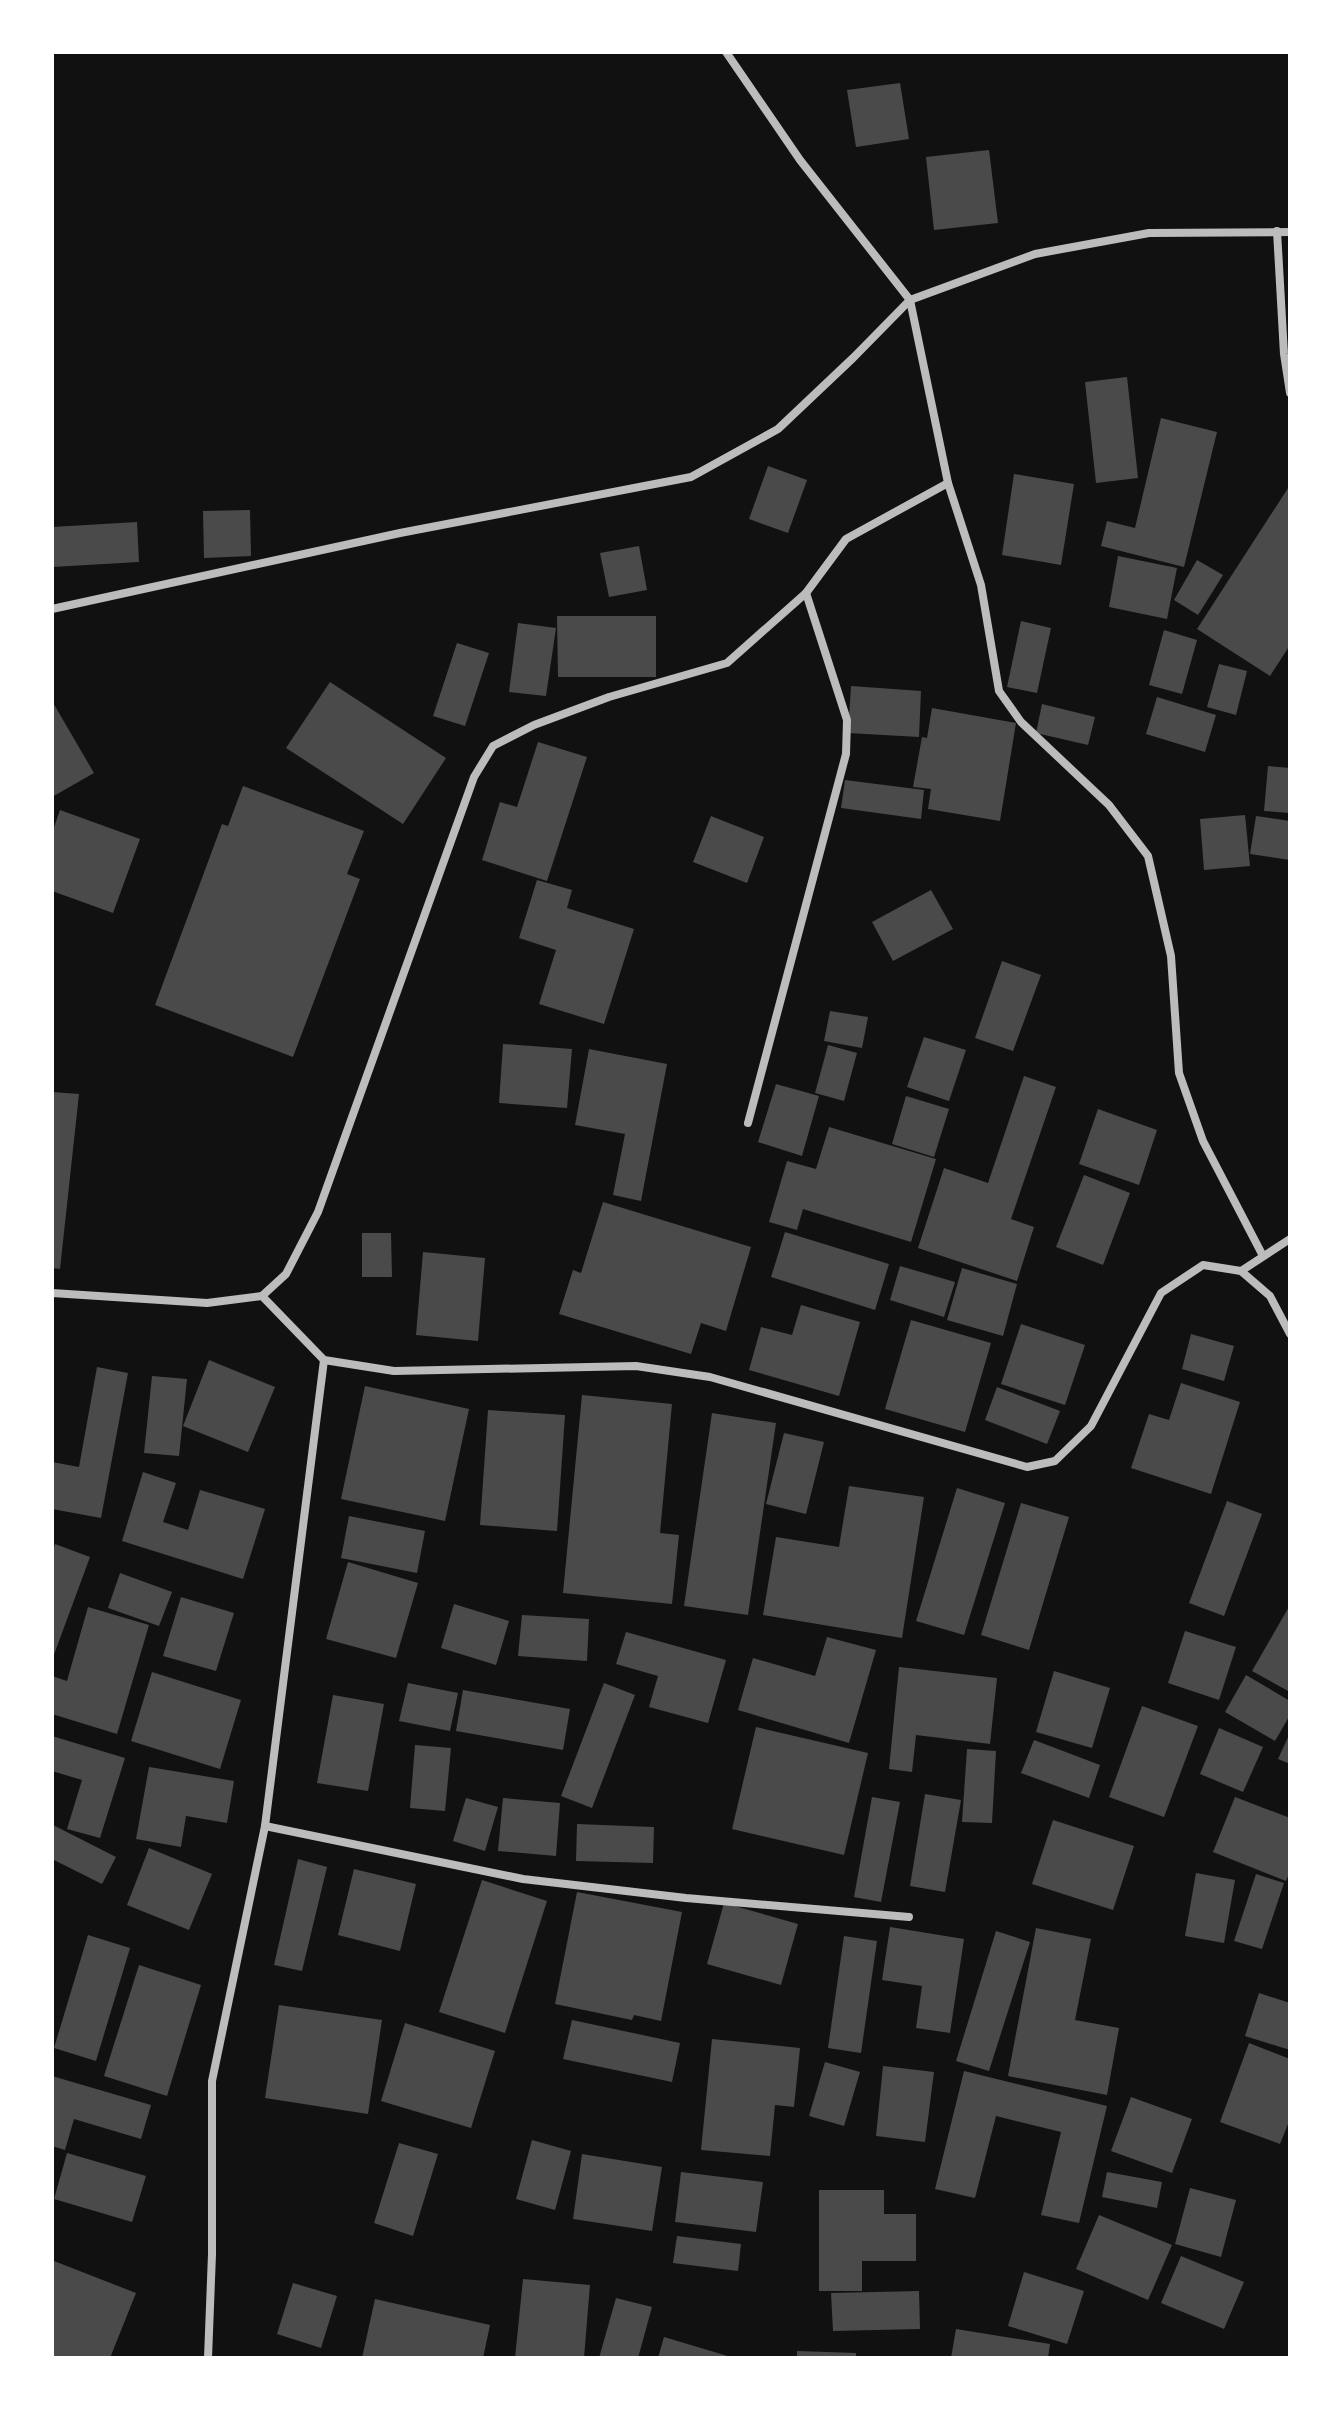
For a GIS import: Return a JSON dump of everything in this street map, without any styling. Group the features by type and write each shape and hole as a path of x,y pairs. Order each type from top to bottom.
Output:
{"street":[{"path":"726,52 800,160 910,300 948,483 981,585 999,691 1021,722 1109,805 1148,856 1171,956 1179,1073 1203,1141 1263,1256"},
{"path":"1277,231 1284,354 1290,393"},
{"path":"52,609 400,533 691,477 778,429 910,300 1035,254 1149,233 1290,232"},
{"path":"52,1293 207,1303 262,1296 286,1274 318,1212 474,777 493,746 534,725 609,697 727,663 806,593 846,539 948,483"},
{"path":"748,1123 846,754 847,720 806,593"},
{"path":"1241,1271 1290,1239"},
{"path":"262,1296 324,1360 394,1371 636,1366 710,1377 1027,1467 1055,1461 1091,1426 1161,1293 1203,1265 1241,1271 1270,1296 1290,1334"},
{"path":"208,2358 212,2254 212,2081 265,1826 324,1360"},
{"path":"265,1826 523,1879 686,1898 909,1917"}],"building":[{"path":"900,83 909,139 856,147 847,90"},
{"path":"989,150 998,223 934,230 926,157"},
{"path":"1127,377 1138,478 1096,483 1085,382"},
{"path":"1161,418 1217,432 1184,567 1101,546 1107,521 1135,528"},
{"path":"768,466 807,480 788,533 749,519"},
{"path":"1014,474 1074,484 1061,565 1002,555"},
{"path":"1290,485 1290,645 1270,676 1197,629"},
{"path":"250,510 251,556 204,558 203,511"},
{"path":"137,522 139,562 52,567 52,527"},
{"path":"639,546 647,590 609,597 600,553"},
{"path":"1118,556 1177,568 1167,619 1109,607"},
{"path":"1197,560 1223,575 1198,615 1174,600"},
{"path":"557,616 656,616 656,677 558,677"},
{"path":"1021,621 1051,628 1037,693 1007,687"},
{"path":"518,623 556,628 546,696 509,692"},
{"path":"1164,630 1197,640 1182,694 1149,685"},
{"path":"457,643 489,653 465,726 433,716"},
{"path":"1219,664 1247,671 1236,715 1207,707"},
{"path":"330,682 446,758 403,824 286,748"},
{"path":"851,686 921,691 919,737 848,733"},
{"path":"1157,697 1216,715 1205,752 1146,734"},
{"path":"52,701 94,773 52,797"},
{"path":"1042,704 1095,717 1088,745 1036,733"},
{"path":"932,708 1016,723 1000,821 928,809 931,789 913,787 922,737 927,738"},
{"path":"538,742 587,757 547,881 482,860 500,802 517,807"},
{"path":"1268,766 1290,768 1290,813 1264,811"},
{"path":"845,780 924,790 921,819 841,808"},
{"path":"243,786 364,831 347,874 360,879 293,1057 155,1005 222,824 228,826"},
{"path":"60,810 140,839 113,913 52,891 52,833"},
{"path":"1245,815 1250,866 1204,870 1200,819"},
{"path":"711,816 764,837 747,883 693,862"},
{"path":"1256,816 1290,821 1290,860 1250,854"},
{"path":"537,880 572,890 567,908 634,929 604,1024 539,1004 556,950 519,938"},
{"path":"931,890 953,929 893,961 872,922"},
{"path":"1002,961 1041,975 1013,1051 975,1038"},
{"path":"830,1011 868,1017 862,1048 824,1041"},
{"path":"924,1037 966,1050 949,1101 907,1087"},
{"path":"503,1044 572,1049 567,1108 499,1103"},
{"path":"828,1045 857,1053 844,1101 815,1093"},
{"path":"589,1049 667,1064 641,1201 613,1195 625,1134 575,1125"},
{"path":"1024,1076 1056,1087 1011,1219 1034,1227 1017,1281 918,1248 944,1168 988,1183"},
{"path":"776,1084 819,1096 802,1156 758,1142"},
{"path":"52,1092 79,1094 60,1269 52,1268"},
{"path":"906,1096 949,1109 934,1157 892,1144"},
{"path":"1098,1109 1157,1130 1139,1185 1079,1164"},
{"path":"829,1127 936,1159 911,1242 803,1209 797,1230 769,1222 787,1161 816,1169"},
{"path":"1084,1175 1130,1193 1103,1265 1056,1247"},
{"path":"603,1202 751,1247 726,1331 701,1323 691,1354 559,1314 573,1270 581,1273"},
{"path":"785,1232 889,1264 875,1310 771,1277"},
{"path":"362,1233 391,1233 392,1277 362,1277"},
{"path":"423,1252 485,1258 478,1341 416,1335"},
{"path":"900,1266 955,1282 944,1317 890,1300"},
{"path":"962,1268 1017,1284 1003,1336 947,1320"},
{"path":"801,1305 860,1322 839,1396 749,1370 761,1327 792,1335"},
{"path":"911,1320 991,1343 965,1432 885,1409"},
{"path":"1021,1324 1085,1345 1065,1405 1001,1384"},
{"path":"1191,1334 1234,1346 1224,1381 1182,1369"},
{"path":"209,1360 275,1387 248,1452 183,1426"},
{"path":"97,1367 128,1373 101,1518 52,1509 52,1462 79,1467"},
{"path":"152,1376 187,1379 179,1456 144,1453"},
{"path":"1181,1383 1240,1402 1211,1494 1131,1468 1149,1414 1169,1420"},
{"path":"365,1386 469,1409 445,1521 341,1499"},
{"path":"997,1387 1060,1411 1047,1444 985,1420"},
{"path":"582,1395 672,1404 660,1533 679,1535 672,1604 563,1593"},
{"path":"488,1410 565,1415 557,1531 480,1525"},
{"path":"712,1413 776,1423 748,1615 684,1606"},
{"path":"784,1433 824,1442 806,1514 766,1504"},
{"path":"143,1472 176,1483 163,1522 188,1530 200,1490 265,1509 243,1579 122,1541"},
{"path":"849,1486 924,1497 902,1638 763,1615 776,1537 839,1547"},
{"path":"957,1488 1005,1503 964,1635 916,1621"},
{"path":"1227,1501 1262,1514 1224,1616 1189,1603"},
{"path":"1021,1503 1069,1517 1029,1650 981,1635"},
{"path":"349,1516 425,1531 417,1573 341,1558"},
{"path":"55,1544 90,1557 52,1660 52,1553"},
{"path":"348,1562 418,1583 396,1658 326,1639"},
{"path":"120,1573 172,1592 159,1626 108,1608"},
{"path":"181,1597 234,1613 216,1671 163,1656"},
{"path":"454,1604 509,1621 496,1665 441,1648"},
{"path":"1290,1605 1290,1692 1252,1671"},
{"path":"88,1607 149,1625 117,1734 52,1714 52,1676 67,1681"},
{"path":"522,1615 589,1619 587,1661 518,1656"},
{"path":"1185,1631 1236,1647 1219,1700 1168,1683"},
{"path":"626,1632 726,1660 708,1723 649,1707 658,1676 616,1664"},
{"path":"827,1637 876,1650 849,1743 738,1710 753,1658 815,1676"},
{"path":"899,1667 997,1678 990,1744 916,1735 912,1772 889,1769"},
{"path":"1054,1671 1110,1688 1092,1748 1036,1732"},
{"path":"152,1672 241,1700 220,1769 131,1741"},
{"path":"1246,1675 1290,1701 1290,1715 1275,1741 1225,1712"},
{"path":"408,1683 458,1693 450,1731 399,1721"},
{"path":"604,1683 635,1695 592,1808 561,1796"},
{"path":"463,1690 570,1709 563,1750 456,1731"},
{"path":"333,1695 384,1704 368,1791 317,1783"},
{"path":"1142,1706 1198,1726 1164,1817 1109,1797"},
{"path":"756,1727 868,1753 844,1855 732,1829"},
{"path":"1219,1728 1263,1747 1243,1792 1200,1774"},
{"path":"1290,1733 1290,1764 1278,1759"},
{"path":"52,1736 125,1758 100,1838 67,1829 82,1780 52,1771"},
{"path":"1034,1740 1100,1765 1089,1798 1021,1773"},
{"path":"415,1745 451,1748 445,1811 410,1808"},
{"path":"967,1749 996,1751 992,1823 962,1822"},
{"path":"149,1767 234,1781 227,1823 186,1816 181,1847 136,1839"},
{"path":"925,1794 961,1800 945,1892 910,1886"},
{"path":"872,1797 900,1802 881,1902 854,1897"},
{"path":"1235,1797 1290,1818 1290,1872 1286,1881 1213,1852"},
{"path":"466,1798 498,1807 485,1851 453,1841"},
{"path":"503,1798 560,1803 556,1856 498,1851"},
{"path":"1053,1820 1134,1846 1113,1910 1032,1884"},
{"path":"577,1824 654,1827 653,1863 576,1861"},
{"path":"53,1825 116,1857 102,1884 52,1859"},
{"path":"149,1848 212,1874 189,1930 127,1905"},
{"path":"298,1859 327,1867 302,1971 274,1965"},
{"path":"354,1869 416,1884 400,1951 338,1935"},
{"path":"1196,1873 1235,1880 1224,1943 1185,1936"},
{"path":"1256,1874 1284,1883 1262,1949 1234,1941"},
{"path":"482,1880 547,1901 505,2033 439,2012"},
{"path":"577,1892 682,1912 661,2021 634,2015 632,2020 555,2004"},
{"path":"724,1903 798,1924 781,1985 707,1964"},
{"path":"890,1927 964,1939 950,2033 916,2028 922,1986 882,1980"},
{"path":"1036,1928 1091,1939 1075,2020 1119,2028 1107,2095 1008,2076"},
{"path":"996,1931 1030,1942 989,2071 956,2061"},
{"path":"88,1935 130,1948 96,2061 54,2048"},
{"path":"844,1936 877,1941 861,2053 828,2048"},
{"path":"139,1965 201,1985 167,2096 104,2076"},
{"path":"1259,1993 1290,2003 1290,2050 1245,2036"},
{"path":"279,2005 382,2020 368,2114 265,2098"},
{"path":"572,2020 680,2043 672,2082 563,2059"},
{"path":"405,2023 495,2051 471,2128 381,2101"},
{"path":"712,2039 800,2048 794,2107 775,2105 770,2156 701,2150"},
{"path":"1249,2043 1290,2059 1290,2119 1280,2144 1220,2122"},
{"path":"825,2062 860,2072 844,2126 809,2116"},
{"path":"883,2066 934,2072 925,2142 876,2136"},
{"path":"964,2071 1107,2106 1079,2223 1041,2215 1061,2132 996,2116 975,2198 935,2189"},
{"path":"52,2076 151,2105 141,2139 74,2119 65,2150 52,2146"},
{"path":"1131,2097 1192,2119 1172,2173 1111,2151"},
{"path":"532,2140 571,2151 555,2210 516,2199"},
{"path":"399,2143 438,2154 413,2236 374,2223"},
{"path":"67,2153 146,2176 132,2222 54,2199"},
{"path":"582,2154 662,2167 652,2231 573,2219"},
{"path":"681,2172 763,2182 756,2232 675,2222"},
{"path":"1107,2172 1162,2182 1157,2208 1102,2197"},
{"path":"1190,2188 1236,2200 1221,2257 1175,2244"},
{"path":"819,2190 884,2190 884,2214 916,2214 916,2261 862,2261 862,2291 819,2291"},
{"path":"1099,2215 1172,2245 1148,2300 1076,2269"},
{"path":"677,2236 741,2244 738,2271 673,2263"},
{"path":"1181,2256 1244,2282 1224,2329 1161,2303"},
{"path":"54,2261 136,2293 110,2358 52,2358"},
{"path":"1024,2272 1084,2291 1067,2344 1008,2326"},
{"path":"523,2279 590,2285 584,2358 515,2358"},
{"path":"293,2283 337,2296 321,2348 277,2334"},
{"path":"919,2291 920,2329 833,2331 831,2293"},
{"path":"616,2298 652,2307 638,2358 599,2358"},
{"path":"375,2299 490,2325 483,2358 362,2358"},
{"path":"956,2329 1050,2344 1048,2358 951,2358"},
{"path":"664,2337 731,2357 731,2358 658,2358"},
{"path":"797,2351 856,2353 856,2358 797,2358"}]}
